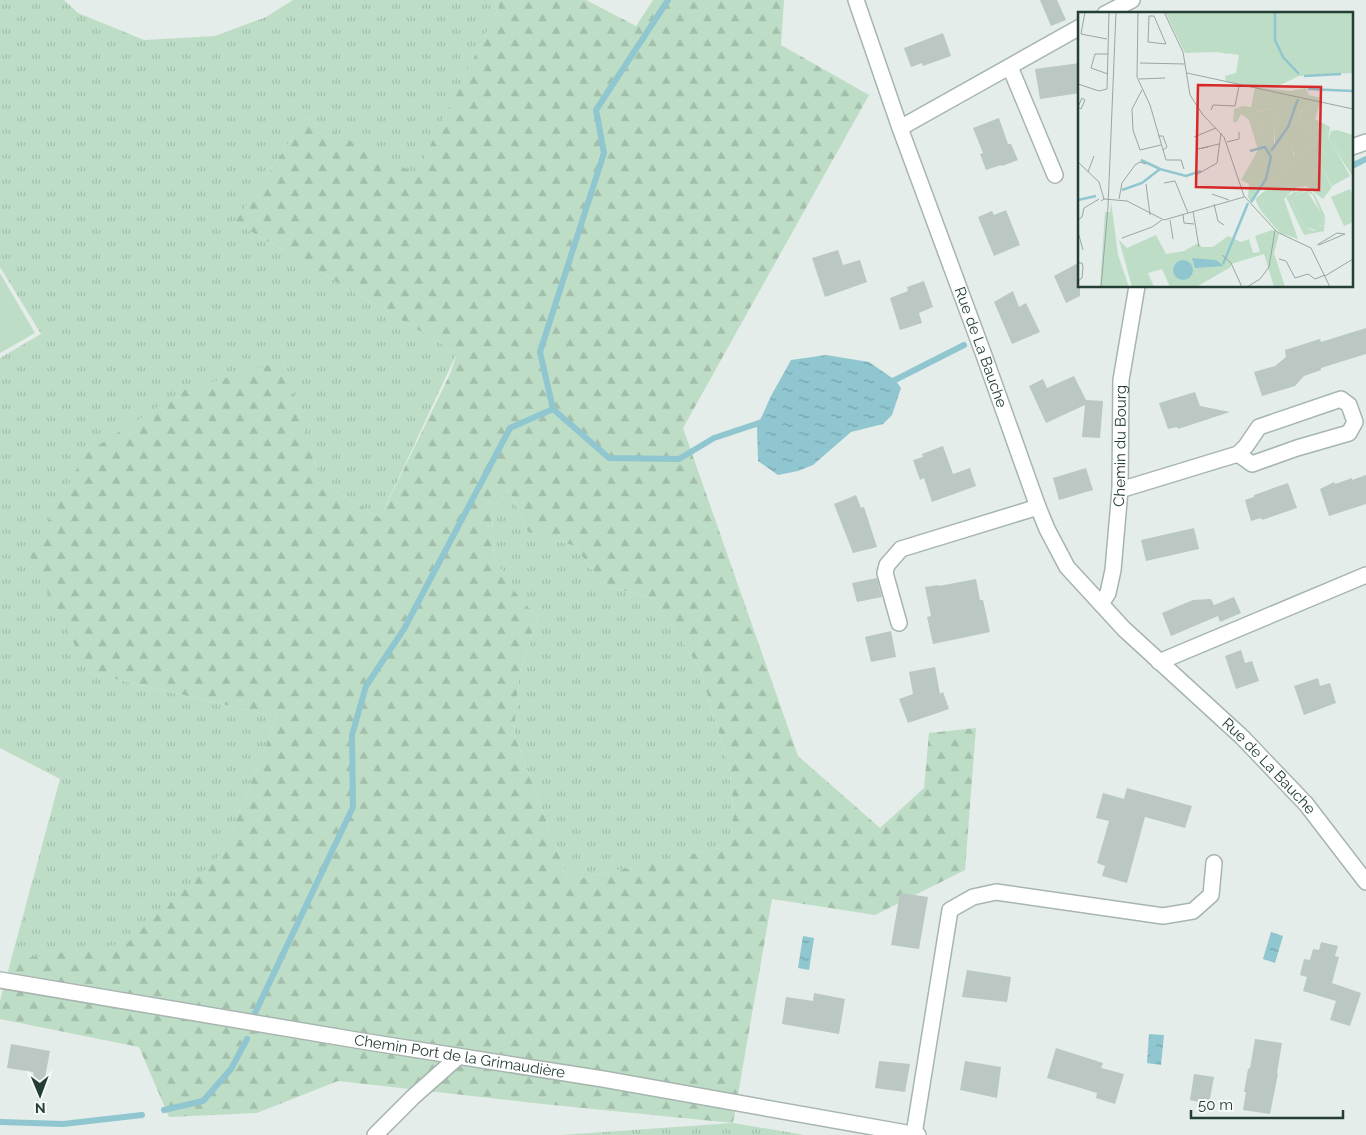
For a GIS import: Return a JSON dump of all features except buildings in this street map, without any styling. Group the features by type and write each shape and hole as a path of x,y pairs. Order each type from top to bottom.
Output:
{"street":[{"name":"Rue de La Bauche","path":"856,0 900,128 1038,507 1067,567 1124,629 1242,737 1306,804 1366,882"},
{"path":"1109,12 1132,0"},
{"path":"900,128 1078,29"},
{"path":"1010,67 1055,175"},
{"path":"1354,146 1366,142"},
{"name":"Chemin du Bourg","path":"1101,604 1108,593 1114,570 1120,490 1121,380 1137,288"},
{"path":"1120,490 1238,454 1259,427 1341,399 1349,405 1355,422 1349,433 1297,448 1252,464 1238,454"},
{"path":"899,623 885,573 887,565 901,549 1038,507"},
{"path":"1159,662 1366,575"},
{"path":"916,1135 950,910 973,897 996,892 1163,916 1193,911 1211,895 1214,864"},
{"name":"Chemin Port de la Grimaudière","path":"0,980 603,1079 916,1135"},
{"path":"375,1135 458,1056"}],"green space":[{"path":"0,0 64,0 78,13 144,40 215,36 266,17 293,0 493,0 499,7 416,175 306,118 235,222 457,353 380,518 322,482 282,362 89,673 277,717 223,853 120,954 11,960 60,779 0,748 0,358 41,334 0,267"},
{"path":"493,0 586,0 636,26 653,0 784,0 781,45 869,95 683,428 798,756 880,828 924,788 929,733 976,728 965,870 875,915 772,899 733,1123 338,1081 257,1113 169,1117 139,1047 0,1019 0,1001 11,960 127,943 223,853 277,717 89,673 30,556 85,454 184,390 282,361 322,482 380,518 450,374 457,353 235,222 306,118 416,174 499,7","holes":["509,489 528,532 575,546 603,586 654,598 699,667 729,766 734,813 728,846 569,881 514,734 519,677 537,617 514,591 494,557 492,511"]},
{"path":"0,273 35,333 0,353"},
{"path":"509,489 528,532 575,546 603,586 654,598 699,667 729,766 734,813 729,846 569,881 514,734 519,677 537,617 514,592 494,557 492,511"},
{"path":"733,1123 805,1135 561,1135"}],"water":[{"path":"826,355 869,362 895,380 901,388 892,415 883,424 851,432 813,465 798,471 778,475 758,461 757,427 771,396 791,360"},
{"path":"1271,932 1283,936 1275,963 1263,959"},
{"path":"803,936 814,938 809,970 798,968"},
{"path":"1149,1034 1164,1035 1161,1065 1147,1063"}],"waterway":[{"path":"668,0 596,110 604,153 540,352 553,409 609,458 679,459 714,438 765,421"},
{"path":"1354,165 1366,159"},
{"path":"887,383 964,345"},
{"path":"255,1013 353,807 352,735 366,686 404,629 510,428 553,409"},
{"path":"164,1110 203,1101 231,1069 247,1039"},
{"path":"0,1122 63,1124 142,1115"}]}
